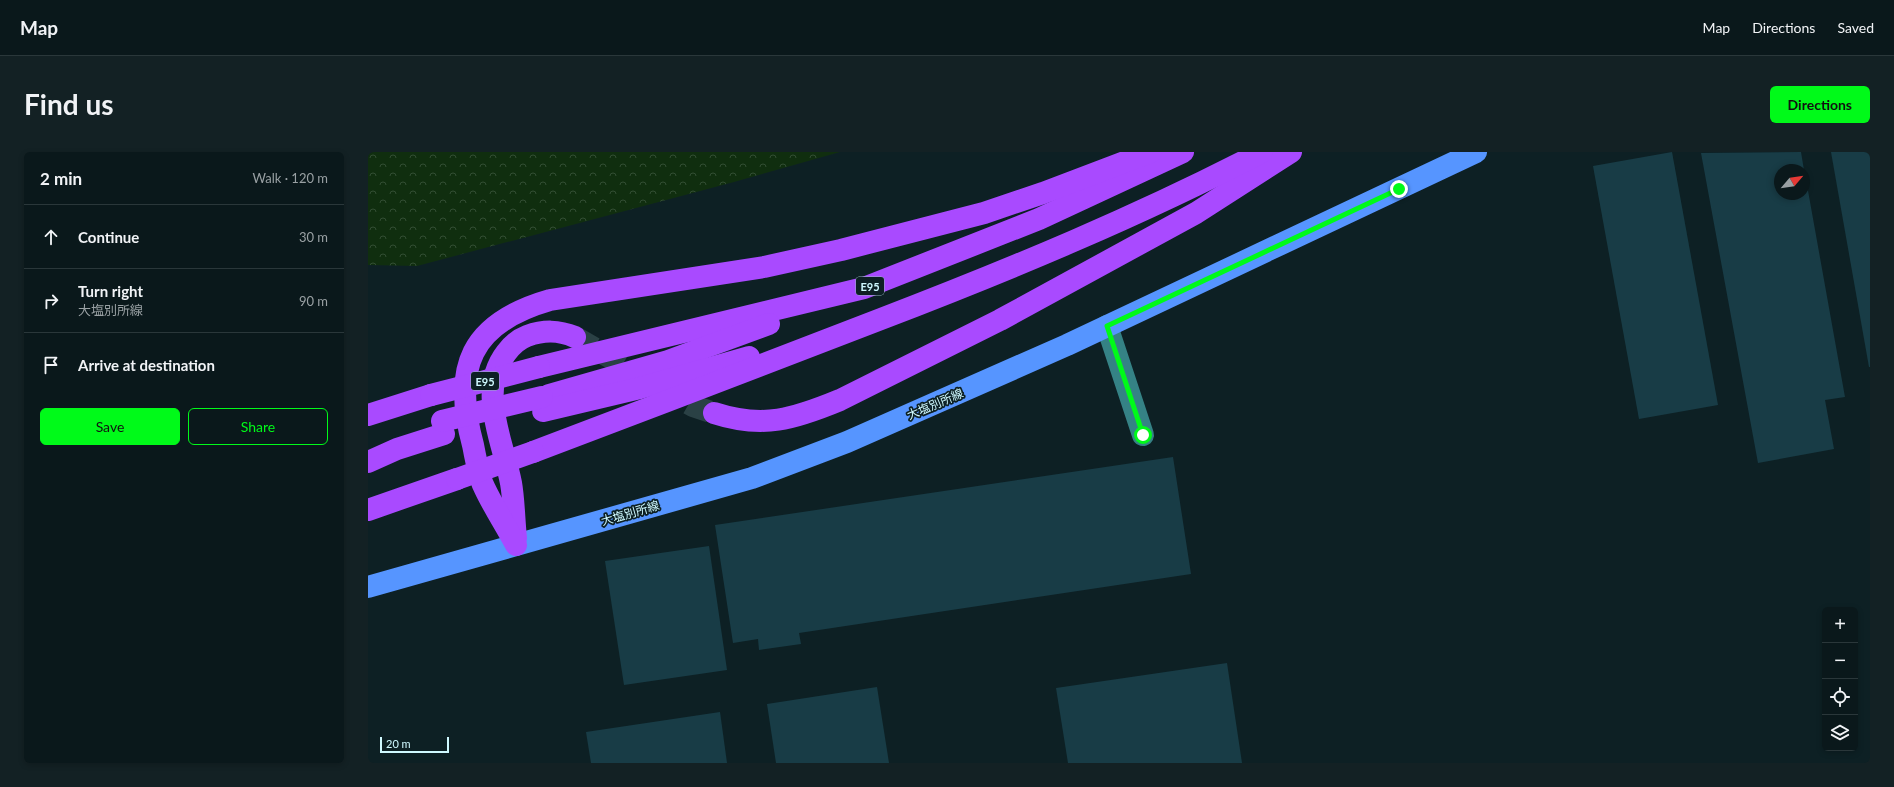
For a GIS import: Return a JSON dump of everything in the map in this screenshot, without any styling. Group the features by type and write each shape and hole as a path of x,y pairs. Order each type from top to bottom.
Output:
{"highway":[{"path":"516,545 484,488 467,423 464,398 466,376 472,357 481,341 492,327 508,315 528,306 550,300 764,267 841,250 984,213 1043,193 1151,152"},
{"name":"E95","path":"542,404 668,361 864,288 1039,219 1183,152"},
{"name":"E95","path":"368,510 533,452 789,356 1052,251 1214,177 1262,152"},
{"path":"714,413 732,419 752,422 774,421 814,411 840,400 1000,320 1196,213 1291,152"},
{"name":"E95","path":"368,415 431,396 539,367 864,288"},
{"name":"E95","path":"368,446 542,404 640,388 878,320"},
{"path":"516,545 511,483 495,417 493,393 494,374 500,360 521,338 550,331 563,332 575,337"},
{"name":"E95","path":"368,462 443,428"}],"main road":[{"name":"大塩別所線","path":"368,587 752,478 846,442 956,395 1107,326 1476,152"}],"lane":[{"path":"1107,326 1143,435"}],"green space":[{"path":"368,152 840,152 734,182 417,266 368,265"}],"building":[{"path":"1672,152 1718,405 1639,419 1593,166"},
{"path":"1801,152 1803,164 1774,164 1774,200 1810,200 1845,397 1825,400 1834,449 1758,463 1701,153"},
{"path":"1831,152 1870,152 1870,367 1869,367"},
{"path":"1173,457 1191,574 799,633 801,644 759,650 758,639 733,643 715,525"},
{"path":"709,546 727,670 624,685 605,561"},
{"path":"1227,663 1242,763 1068,763 1056,688"},
{"path":"877,687 889,763 776,763 767,704"},
{"path":"720,712 727,763 591,763 586,732"}],"tunnel":[{"path":"575,337 693,406 714,413"}],"route":[{"path":"1143,435 1107,326 1399,189"}]}
